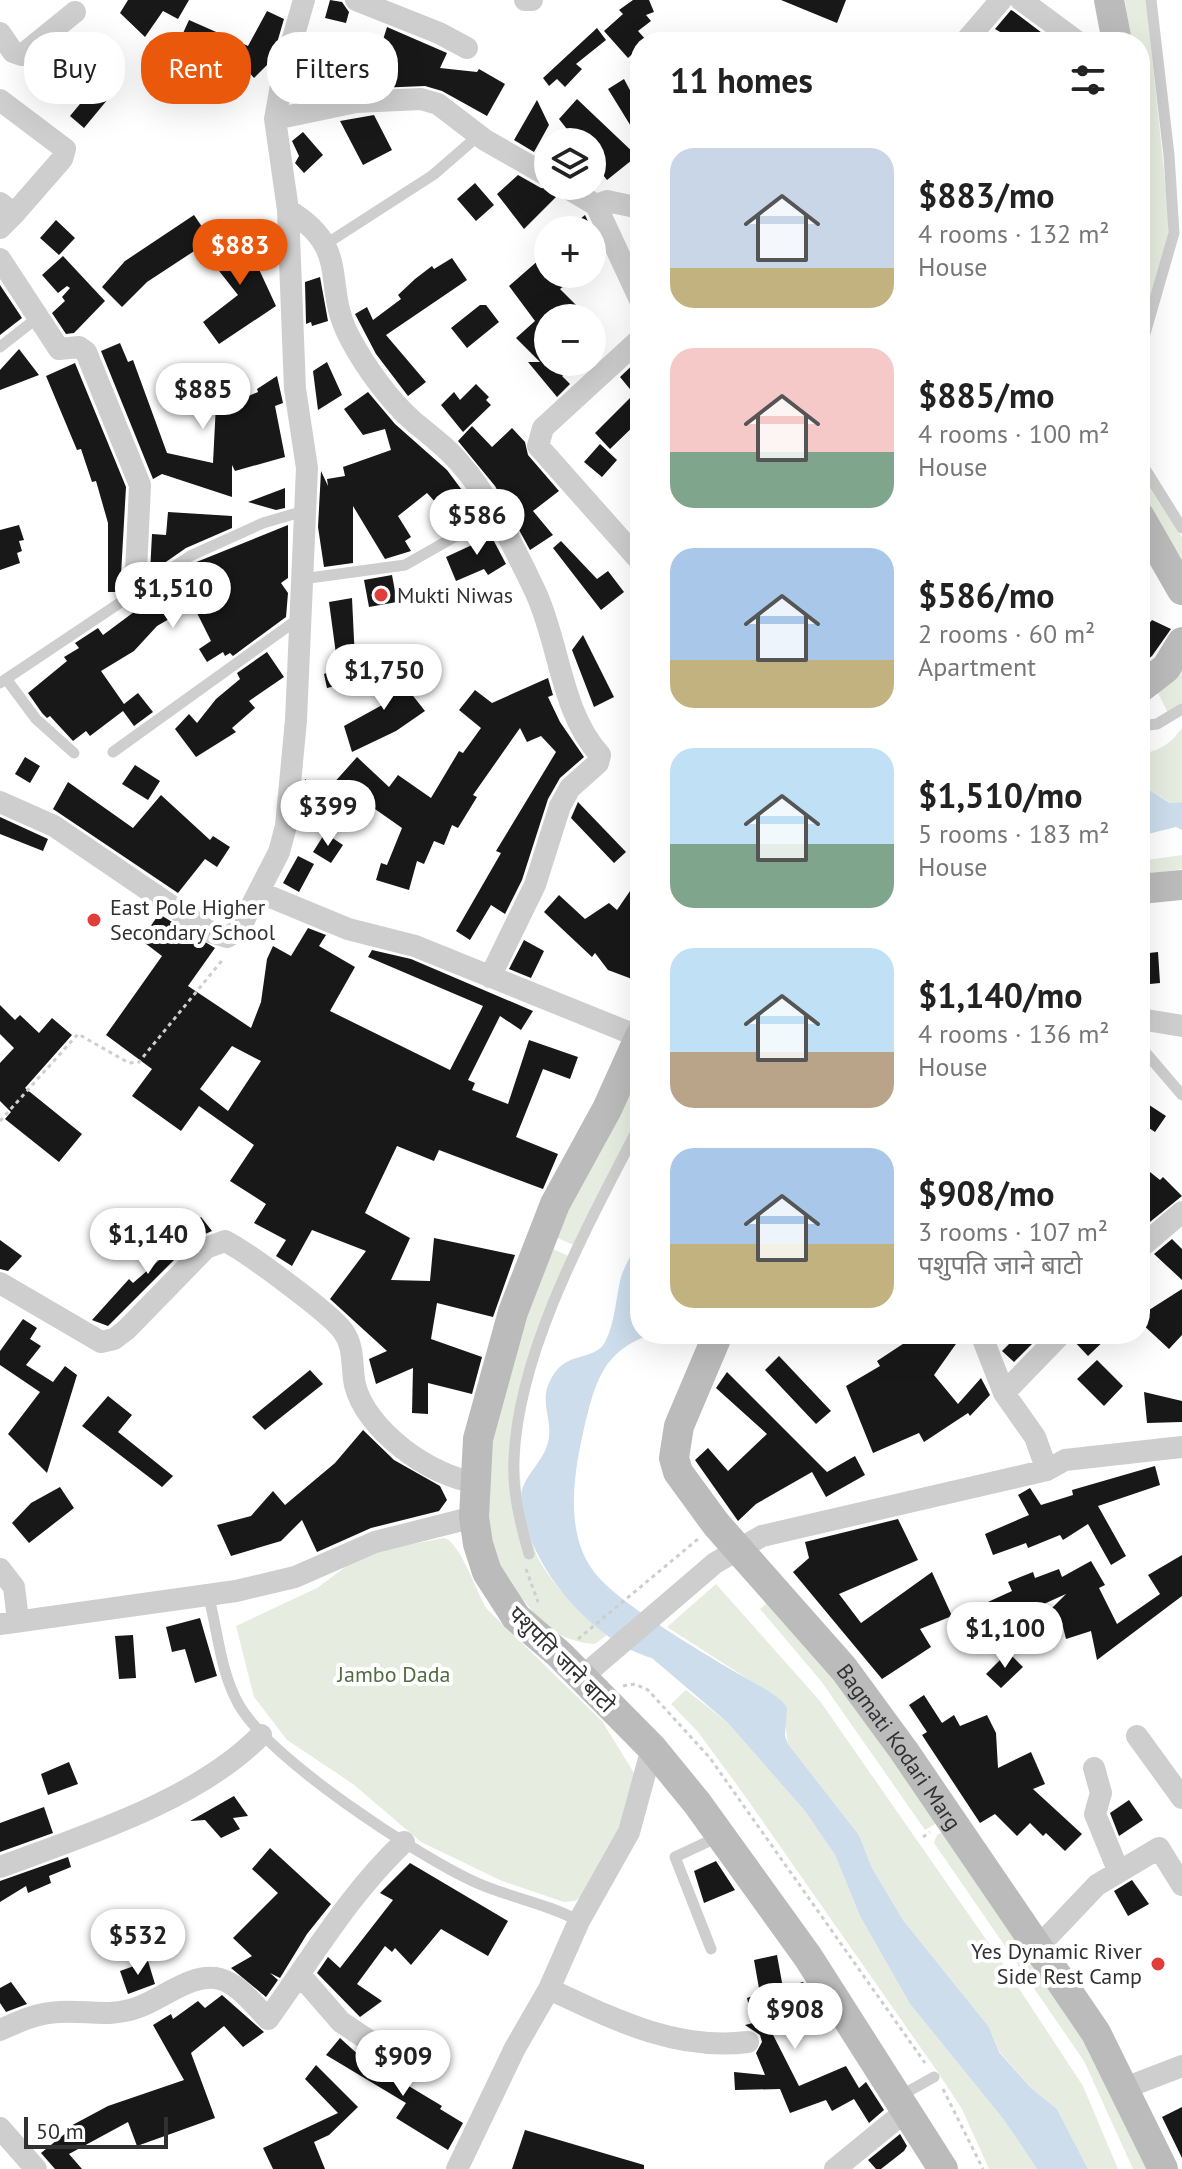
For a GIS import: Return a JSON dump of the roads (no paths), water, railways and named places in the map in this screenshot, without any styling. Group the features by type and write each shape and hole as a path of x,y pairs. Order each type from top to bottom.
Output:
{"main road":[{"path":"1109,0 1115,32"},
{"path":"1150,534 1182,590"},
{"path":"1150,680 1166,668 1182,642"},
{"path":"1150,888 1182,885"},
{"name":"पशुपति जाने बाटो","path":"630,1057 536,1248 487,1394 474,1482 478,1544 498,1593 516,1617 582,1677 652,1748 721,1835 808,1957 943,2169"},
{"name":"Bagmati Kodari Marg","path":"714,1344 679,1426 674,1458 693,1495 726,1555 844,1669 1038,1947 1096,2033 1163,2169"}],"street":[{"path":"0,802 54,826 210,932 227,937 239,930 261,893 286,826 302,616 307,468 295,389 288,210 275,119 284,69 304,0"},
{"path":"356,0 439,33 467,48"},
{"path":"525,0 532,0"},
{"path":"974,32 1001,0"},
{"path":"1021,0 1064,32"},
{"path":"3,42 13,52 22,55 75,12"},
{"path":"275,119 356,102 421,99 438,104 478,136 534,168"},
{"path":"0,100 65,149 62,159 5,215"},
{"path":"588,200 596,205 630,278"},
{"path":"596,205 607,201 630,206"},
{"path":"288,210 312,224 326,244 339,314 351,340 411,420 465,468 493,515 537,596 576,723 600,755 598,763 570,788 560,806 535,885 490,977"},
{"path":"0,259 59,349 79,347 86,352 140,485 135,594"},
{"path":"630,348 543,428 538,446 630,550"},
{"path":"261,893 348,929 415,946 630,1033"},
{"path":"1150,1021 1182,1026"},
{"path":"1150,1239 1182,1212"},
{"path":"0,1283 101,1342 114,1339 126,1330 206,1248 225,1241 343,1332 353,1359 361,1401 373,1420 436,1472 474,1482"},
{"path":"985,1344 1004,1393 1035,1437 1047,1470"},
{"path":"1004,1393 1051,1344"},
{"path":"582,1677 726,1555 762,1536 1047,1470 1065,1460 1182,1447"},
{"path":"0,1569 14,1587 9,1622 207,1594 295,1577 375,1542 474,1517"},
{"path":"0,1867 122,1821 231,1764 261,1735"},
{"path":"1137,1736 1181,1795"},
{"path":"457,2169 515,2048 549,1989 579,1921 629,1832 652,1748"},
{"path":"1094,1768 1101,1793 1095,1814 1118,1870"},
{"path":"0,2030 35,2014 62,2011 106,2014 139,2007 184,1984 213,1979 233,1985 268,2019 301,1976 326,1932 380,1865 404,1842"},
{"path":"1038,1947 1097,1885 1159,1848 1182,1842"},
{"path":"1159,1848 1182,1885"},
{"path":"301,1976 341,2022 374,2044"},
{"path":"549,1989 669,2038 719,2046 748,2042"},
{"path":"1125,2088 1182,2066"},
{"path":"835,2169 903,2103"},
{"path":"0,2128 7,2141 36,2169"}],"lane":[{"path":"1150,318 1172,247 1174,224 1151,0"},
{"path":"326,244 433,175 478,136"},
{"path":"0,347 37,318"},
{"path":"1150,477 1182,528"},
{"path":"74,753 36,719 4,682 190,556 263,523 304,511"},
{"path":"302,579 405,565 493,515"},
{"path":"113,752 302,616"},
{"path":"1150,725 1182,709"},
{"path":"1150,1058 1182,1095"},
{"path":"529,1554 520,1524 513,1459 524,1387 551,1313 630,1145"},
{"path":"207,1594 229,1685 261,1735 404,1842 491,1889 549,1905 579,1921"},
{"path":"711,1949 675,1857 721,1835"},
{"path":"903,2103 934,2077"}],"water":[{"path":"1150,790 1170,803 1182,802 1182,830 1176,827 1150,834"},
{"path":"630,1257 630,1344 606,1366 594,1390 578,1457 574,1516 583,1553 602,1581 634,1608 782,1701 787,1708 785,1736 788,1744 859,1835 872,1868 903,1920 989,2027 999,2052 1031,2088 1057,2109 1088,2169 1037,2169 1004,2120 910,2004 860,1916 835,1855 805,1811 727,1722 652,1658 609,1637 589,1620 553,1580 540,1558 530,1536 521,1496 524,1484 548,1442 548,1386 565,1363 594,1352 605,1342"}],"place":[{"name":"Mukti Niwas","path":"381,595"},
{"name":"East Pole Higher Secondary School","path":"94,920"},
{"name":"Yes Dynamic River Side Rest Camp","path":"1158,1964"}],"park label":[{"name":"Jambo Dada","path":"394,1674"}]}
